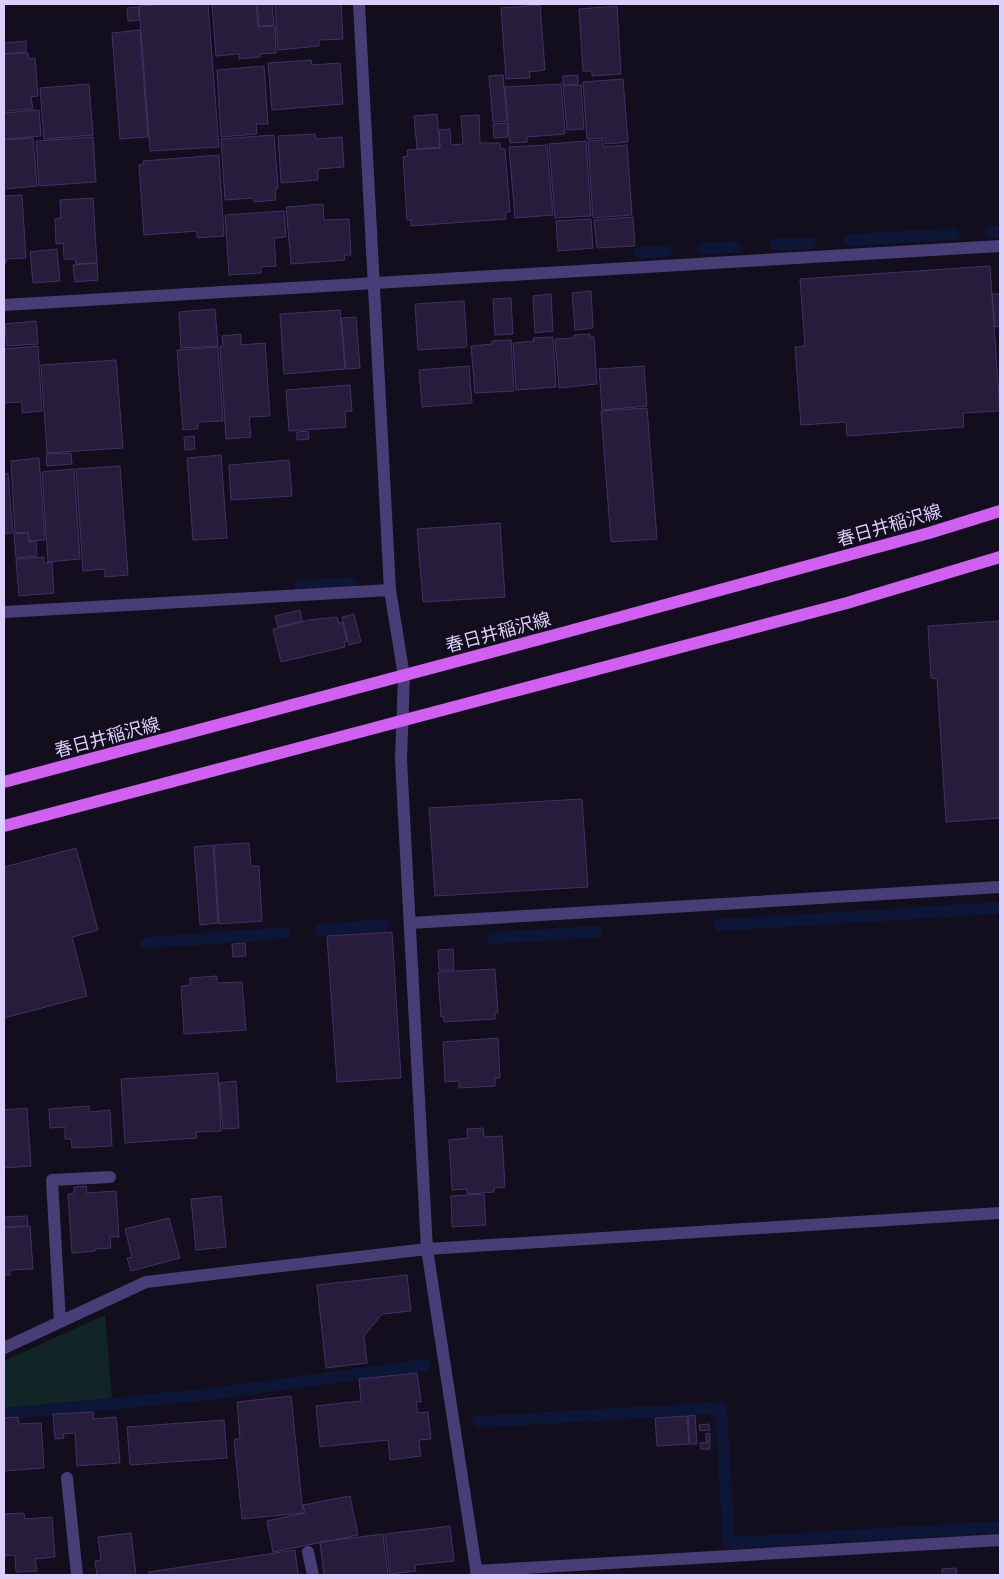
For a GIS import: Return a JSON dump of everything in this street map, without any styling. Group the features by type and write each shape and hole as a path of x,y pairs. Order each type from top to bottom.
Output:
{"main road":[{"name":"春日井稲沢線","path":"4,782 404,676 920,535 1000,511"},
{"path":"4,826 847,603 1000,557"}],"street":[{"path":"359,4 390,590 404,676 401,760 426,1249 476,1573 1000,1540"},
{"path":"4,305 1000,246"},
{"path":"4,612 390,590"},
{"path":"410,923 1000,887"},
{"path":"60,1322 52,1180 110,1177"},
{"path":"4,1348 146,1282 426,1249 1000,1213"},
{"path":"68,1478 77,1575"},
{"path":"308,1552 313,1575"}],"green space":[{"path":"105,1315 112,1399 4,1408 4,1361"}],"building":[{"path":"208,4 219,147 150,151 139,6"},
{"path":"256,4 258,27 275,26 276,53 260,54 260,57 239,59 239,54 216,56 212,5"},
{"path":"257,4 272,4 274,25 259,26"},
{"path":"275,4 341,4 343,39 319,40 319,46 278,50"},
{"path":"540,5 545,70 529,72 530,78 506,79 501,8"},
{"path":"617,6 621,74 592,76 592,71 583,71 579,9"},
{"path":"139,7 139,20 128,21 127,8"},
{"path":"140,30 148,137 120,139 112,33"},
{"path":"26,41 26,52 4,54 4,43"},
{"path":"28,53 29,59 35,58 38,96 31,97 33,109 4,111 4,54"},
{"path":"311,60 312,65 340,63 343,104 272,110 268,63"},
{"path":"264,66 268,124 256,124 257,134 221,137 217,70"},
{"path":"503,75 507,121 493,122 489,76"},
{"path":"578,75 578,84 563,85 563,76"},
{"path":"623,79 628,142 606,144 605,138 587,139 583,82"},
{"path":"89,84 93,135 44,139 40,88"},
{"path":"561,84 565,134 527,137 527,142 510,143 505,87"},
{"path":"581,85 584,129 567,130 563,86"},
{"path":"39,110 41,136 4,139 4,113"},
{"path":"437,114 440,147 417,149 414,116"},
{"path":"479,115 480,143 500,143 501,149 505,149 510,212 506,212 506,219 411,226 411,220 407,220 403,157 408,156 407,150 440,148 439,130 450,129 451,145 463,144 461,116"},
{"path":"507,123 508,137 494,138 493,124"},
{"path":"315,134 316,139 342,137 344,167 318,169 318,180 281,183 278,136"},
{"path":"274,135 278,188 275,189 276,200 254,202 253,198 225,200 221,139"},
{"path":"93,137 96,182 39,186 36,141"},
{"path":"33,138 37,186 4,189 4,140"},
{"path":"603,140 604,147 627,145 632,215 593,218 588,141"},
{"path":"586,141 591,216 555,218 549,144"},
{"path":"547,145 553,215 515,218 509,147"},
{"path":"219,155 224,236 197,238 197,231 144,235 139,165 143,165 143,161"},
{"path":"22,195 26,258 6,259 4,264 4,196"},
{"path":"93,198 97,263 76,264 75,259 64,259 63,243 56,244 55,219 61,218 60,200"},
{"path":"323,204 324,220 349,219 351,255 344,255 345,260 291,264 286,207"},
{"path":"284,211 286,237 274,238 276,266 261,267 261,273 229,275 225,215"},
{"path":"633,217 635,246 597,248 594,220"},
{"path":"591,219 593,248 558,251 556,221"},
{"path":"57,249 60,281 33,283 30,252"},
{"path":"97,263 98,280 75,282 73,265"},
{"path":"990,266 1000,411 963,413 964,427 847,436 846,422 801,425 795,347 805,346 800,279"},
{"path":"591,291 593,328 575,330 572,293"},
{"path":"551,294 553,331 535,333 533,296"},
{"path":"992,294 1000,294 1000,326 995,327"},
{"path":"511,298 513,334 495,335 493,299"},
{"path":"464,301 467,347 418,350 415,304"},
{"path":"215,309 218,346 181,348 179,312"},
{"path":"340,310 345,369 284,374 280,314"},
{"path":"356,317 360,368 346,369 341,318"},
{"path":"36,321 38,344 7,346 5,324"},
{"path":"241,334 241,345 265,343 270,416 249,417 251,437 226,439 220,346 223,346 222,336"},
{"path":"590,334 590,337 594,337 597,384 559,388 555,339 574,338 574,335"},
{"path":"553,337 556,387 516,390 513,343 534,341 533,338"},
{"path":"511,340 514,391 475,393 471,346 492,344 492,341"},
{"path":"4,342 5,349 38,346 42,411 22,413 22,402 4,403"},
{"path":"218,347 223,421 198,422 198,429 183,430 177,350"},
{"path":"116,360 123,448 47,453 41,365"},
{"path":"469,366 472,403 422,407 419,370"},
{"path":"644,366 647,406 602,410 599,369"},
{"path":"350,385 352,411 345,411 346,427 289,431 286,390"},
{"path":"647,408 657,539 611,542 601,411"},
{"path":"308,431 309,439 297,440 297,432"},
{"path":"194,436 195,449 185,450 184,437"},
{"path":"71,453 72,464 47,466 46,454"},
{"path":"221,455 227,538 193,540 187,458"},
{"path":"39,458 45,540 29,541 28,532 15,533 11,461"},
{"path":"289,460 292,496 231,500 229,465"},
{"path":"120,466 128,575 105,577 105,569 83,571 76,469"},
{"path":"74,469 80,559 48,562 42,472"},
{"path":"8,473 13,533 4,534 4,474"},
{"path":"500,523 505,597 423,602 417,529"},
{"path":"28,533 29,542 36,542 37,556 16,558 14,534"},
{"path":"44,557 44,563 52,562 54,593 19,596 16,559"},
{"path":"300,610 302,621 278,627 275,616"},
{"path":"354,614 361,642 349,645 342,617"},
{"path":"337,617 339,623 342,622 347,641 344,642 345,647 281,662 273,629 309,620"},
{"path":"1000,621 1000,818 946,822 937,679 931,678 928,626"},
{"path":"582,799 588,887 435,896 429,808"},
{"path":"249,843 251,866 259,866 262,921 219,924 214,845"},
{"path":"213,845 218,923 200,925 194,847"},
{"path":"76,848 98,930 72,937 87,996 4,1018 4,867"},
{"path":"392,932 401,1078 337,1082 327,936"},
{"path":"245,943 246,956 233,957 232,944"},
{"path":"453,949 454,970 439,970 438,950"},
{"path":"495,969 498,1013 495,1013 495,1019 444,1022 444,1017 441,1017 438,972"},
{"path":"217,976 217,983 242,982 246,1030 184,1034 181,986 190,985 190,978"},
{"path":"498,1038 500,1078 495,1078 495,1086 459,1088 459,1081 445,1082 443,1042"},
{"path":"218,1073 221,1131 196,1132 197,1138 125,1143 121,1079"},
{"path":"236,1081 239,1128 223,1129 219,1083"},
{"path":"89,1106 90,1112 110,1110 112,1146 72,1148 71,1139 65,1139 65,1127 50,1128 49,1109"},
{"path":"27,1108 31,1166 4,1168 4,1110"},
{"path":"483,1128 484,1137 502,1136 505,1187 494,1188 494,1192 467,1194 467,1189 452,1190 449,1140 468,1138 467,1129"},
{"path":"86,1186 87,1193 116,1191 119,1237 110,1237 111,1248 72,1253 68,1194 74,1194 74,1187"},
{"path":"484,1194 486,1225 452,1227 451,1196"},
{"path":"221,1196 226,1247 196,1250 191,1199"},
{"path":"27,1216 28,1226 4,1227 4,1217"},
{"path":"169,1218 180,1258 131,1271 127,1258 132,1257 125,1229"},
{"path":"30,1226 33,1269 10,1270 10,1275 4,1275 4,1228"},
{"path":"407,1275 411,1311 382,1314 364,1336 367,1363 326,1368 317,1285"},
{"path":"417,1373 421,1402 416,1402 418,1413 428,1412 431,1439 419,1440 421,1456 390,1460 388,1440 320,1447 316,1406 361,1401 359,1379"},
{"path":"291,1396 303,1513 242,1519 234,1440 240,1438 237,1402"},
{"path":"93,1412 94,1419 116,1417 120,1463 77,1466 75,1433 63,1434 64,1438 55,1439 53,1414"},
{"path":"695,1415 697,1444 690,1444 688,1416"},
{"path":"687,1416 689,1444 657,1446 655,1418"},
{"path":"18,1417 19,1424 41,1423 44,1468 4,1471 4,1418"},
{"path":"224,1420 227,1458 130,1465 127,1427"},
{"path":"709,1424 710,1430 700,1431 699,1425"},
{"path":"710,1433 710,1441 706,1441 706,1434"},
{"path":"710,1442 710,1449 701,1449 700,1443"},
{"path":"350,1496 358,1535 273,1552 267,1521 305,1513 303,1505"},
{"path":"24,1513 25,1519 52,1517 55,1557 35,1559 37,1571 16,1572 15,1555 4,1556 4,1514"},
{"path":"450,1526 454,1561 415,1565 416,1571 390,1574 385,1534"},
{"path":"131,1533 136,1575 97,1575 95,1561 101,1560 98,1537"},
{"path":"383,1534 388,1575 324,1575 320,1542"},
{"path":"295,1550 298,1575 149,1575 149,1572"},
{"path":"956,1568 957,1575 942,1575 942,1569"}],"waterway":[{"path":"990,232 1000,232"},
{"path":"849,240 954,234"},
{"path":"776,245 810,243"},
{"path":"703,249 735,247"},
{"path":"640,253 666,251"},
{"path":"300,586 351,583"},
{"path":"719,925 1000,908"},
{"path":"320,930 383,925"},
{"path":"493,938 596,932"},
{"path":"146,943 285,933"},
{"path":"4,1414 212,1394 425,1365"},
{"path":"478,1422 721,1408 729,1543 1000,1527"}]}
